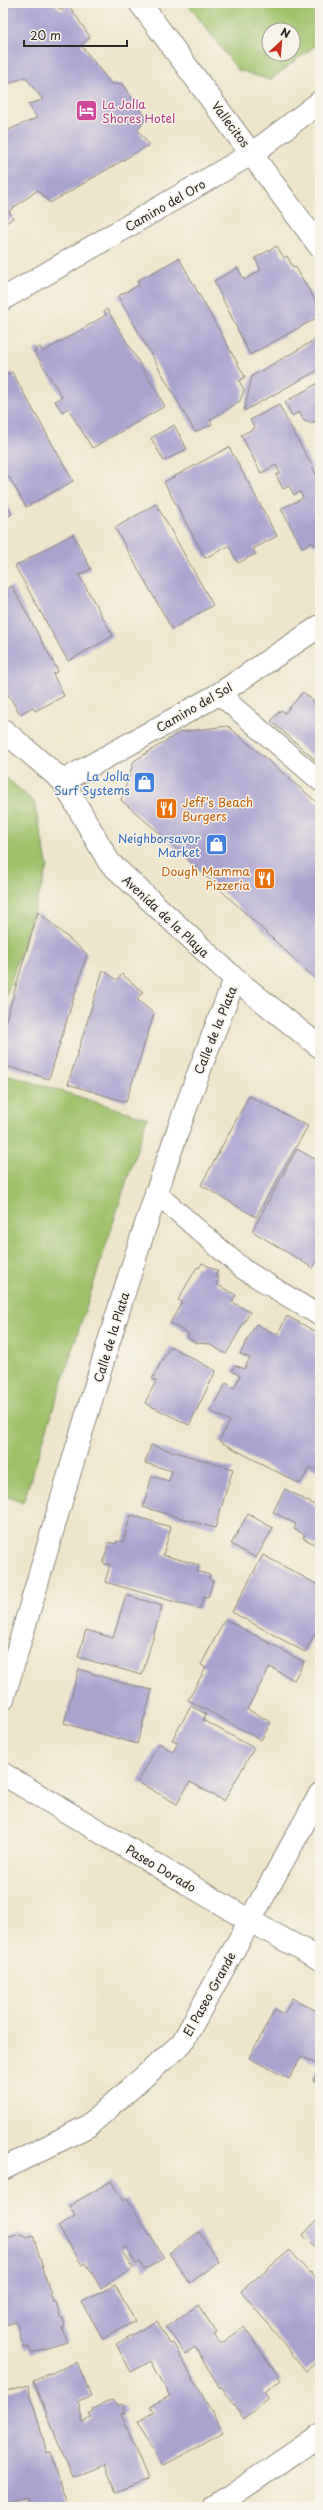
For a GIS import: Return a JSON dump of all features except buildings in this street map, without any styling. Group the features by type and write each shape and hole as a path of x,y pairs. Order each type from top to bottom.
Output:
{"street":[{"name":"Vallecitos","path":"140,3 253,154 320,247"},
{"name":"Camino del Oro","path":"3,299 253,154 320,102"},
{"name":"Camino del Sol","path":"63,782 219,694 320,626"},
{"name":"Avenida de la Playa","path":"3,730 63,782 109,862 235,979 320,1047"},
{"name":"Calle de la Plata","path":"3,1699 155,1192 202,1059 235,979"},
{"name":"Paseo Dorado","path":"3,1774 250,1920 320,1959"},
{"name":"El Paseo Grande","path":"3,2169 88,2126 182,2044 320,1794"},
{"path":"215,2507 320,2435"}],"lane":[{"path":"219,694 320,781"},
{"path":"155,1192 243,1269 320,1316"}],"green space":[{"path":"187,3 320,3 320,42 301,56 301,22 261,22 261,62 294,62 270,80 238,70"},
{"path":"3,775 34,802 48,867 3,1006"},
{"path":"3,1073 147,1118 23,1503 3,1495"}],"place":[{"name":"La Jolla Shores Hotel","path":"87,111"},
{"name":"La Jolla Surf Systems","path":"145,783"},
{"name":"Jeff's Beach Burgers","path":"167,809"},
{"name":"Neighborsavor Market","path":"216,845"},
{"name":"Dough Mamma Pizzeria","path":"265,878"}]}
